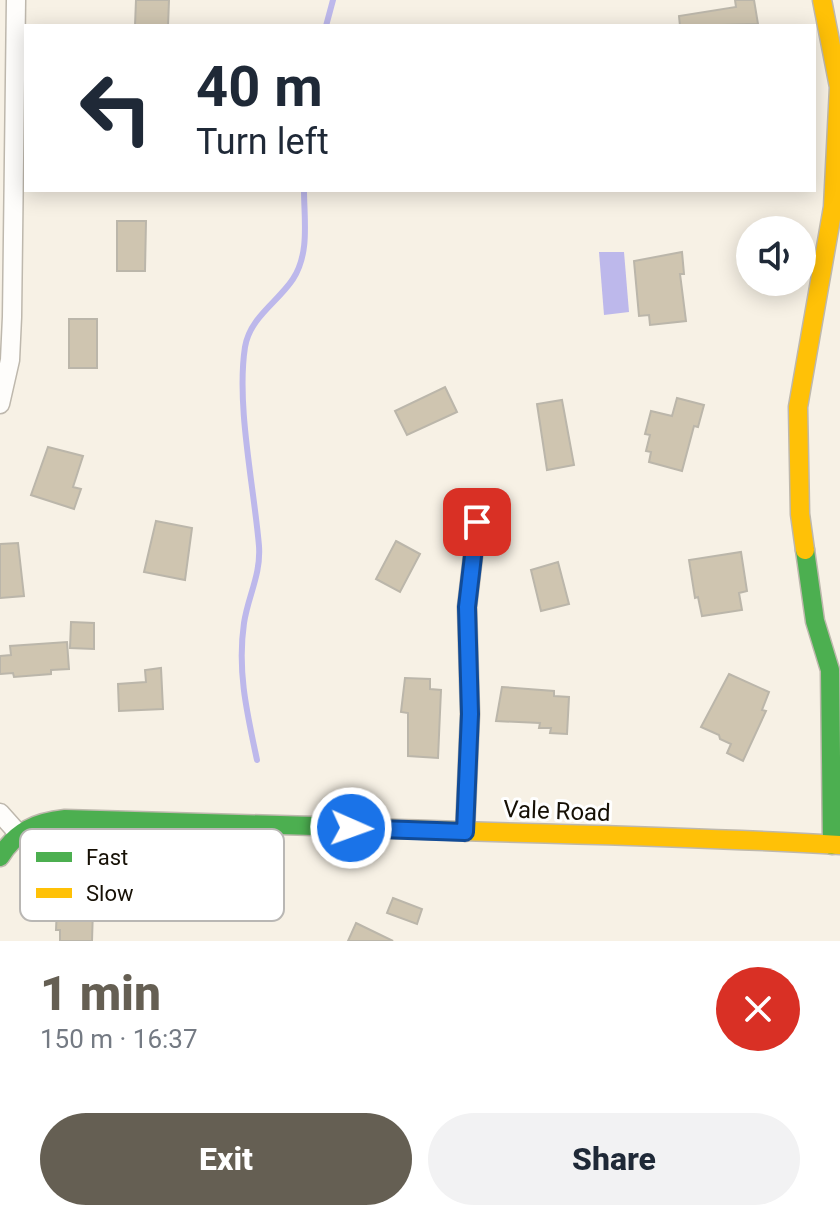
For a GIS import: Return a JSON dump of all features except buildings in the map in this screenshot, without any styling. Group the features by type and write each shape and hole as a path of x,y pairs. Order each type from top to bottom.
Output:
{"main road":[{"path":"822,0 839,87 833,207 798,407 800,514 815,621 830,670 836,845"},
{"name":"Vale Road","path":"23,829 38,822 93,817 465,832 710,837 836,845"},
{"path":"0,857 17,832"}],"street":[{"path":"0,404 10,360 12,317 16,0"},
{"path":"465,832 470,714 467,607 477,522"},
{"path":"0,813 17,832"}],"shaded area":[{"path":"599,252 624,252 629,312 604,315"}],"waterway":[{"path":"327,24 333,0"},
{"path":"257,760 242,675 244,623 259,557 244,420 243,370 245,347 252,327 293,279 302,258 304,192"}],"traffic: fast":[{"path":"805,550 815,621 830,670 832,845"},
{"path":"28,829 65,819 349,827"},
{"path":"0,857 20,834"}],"traffic: slow":[{"path":"805,550 800,514 798,407 833,207 839,87 822,0"},
{"path":"349,827 840,845"}],"route":[{"path":"351,828 465,832 470,714 467,607 477,522"}]}
